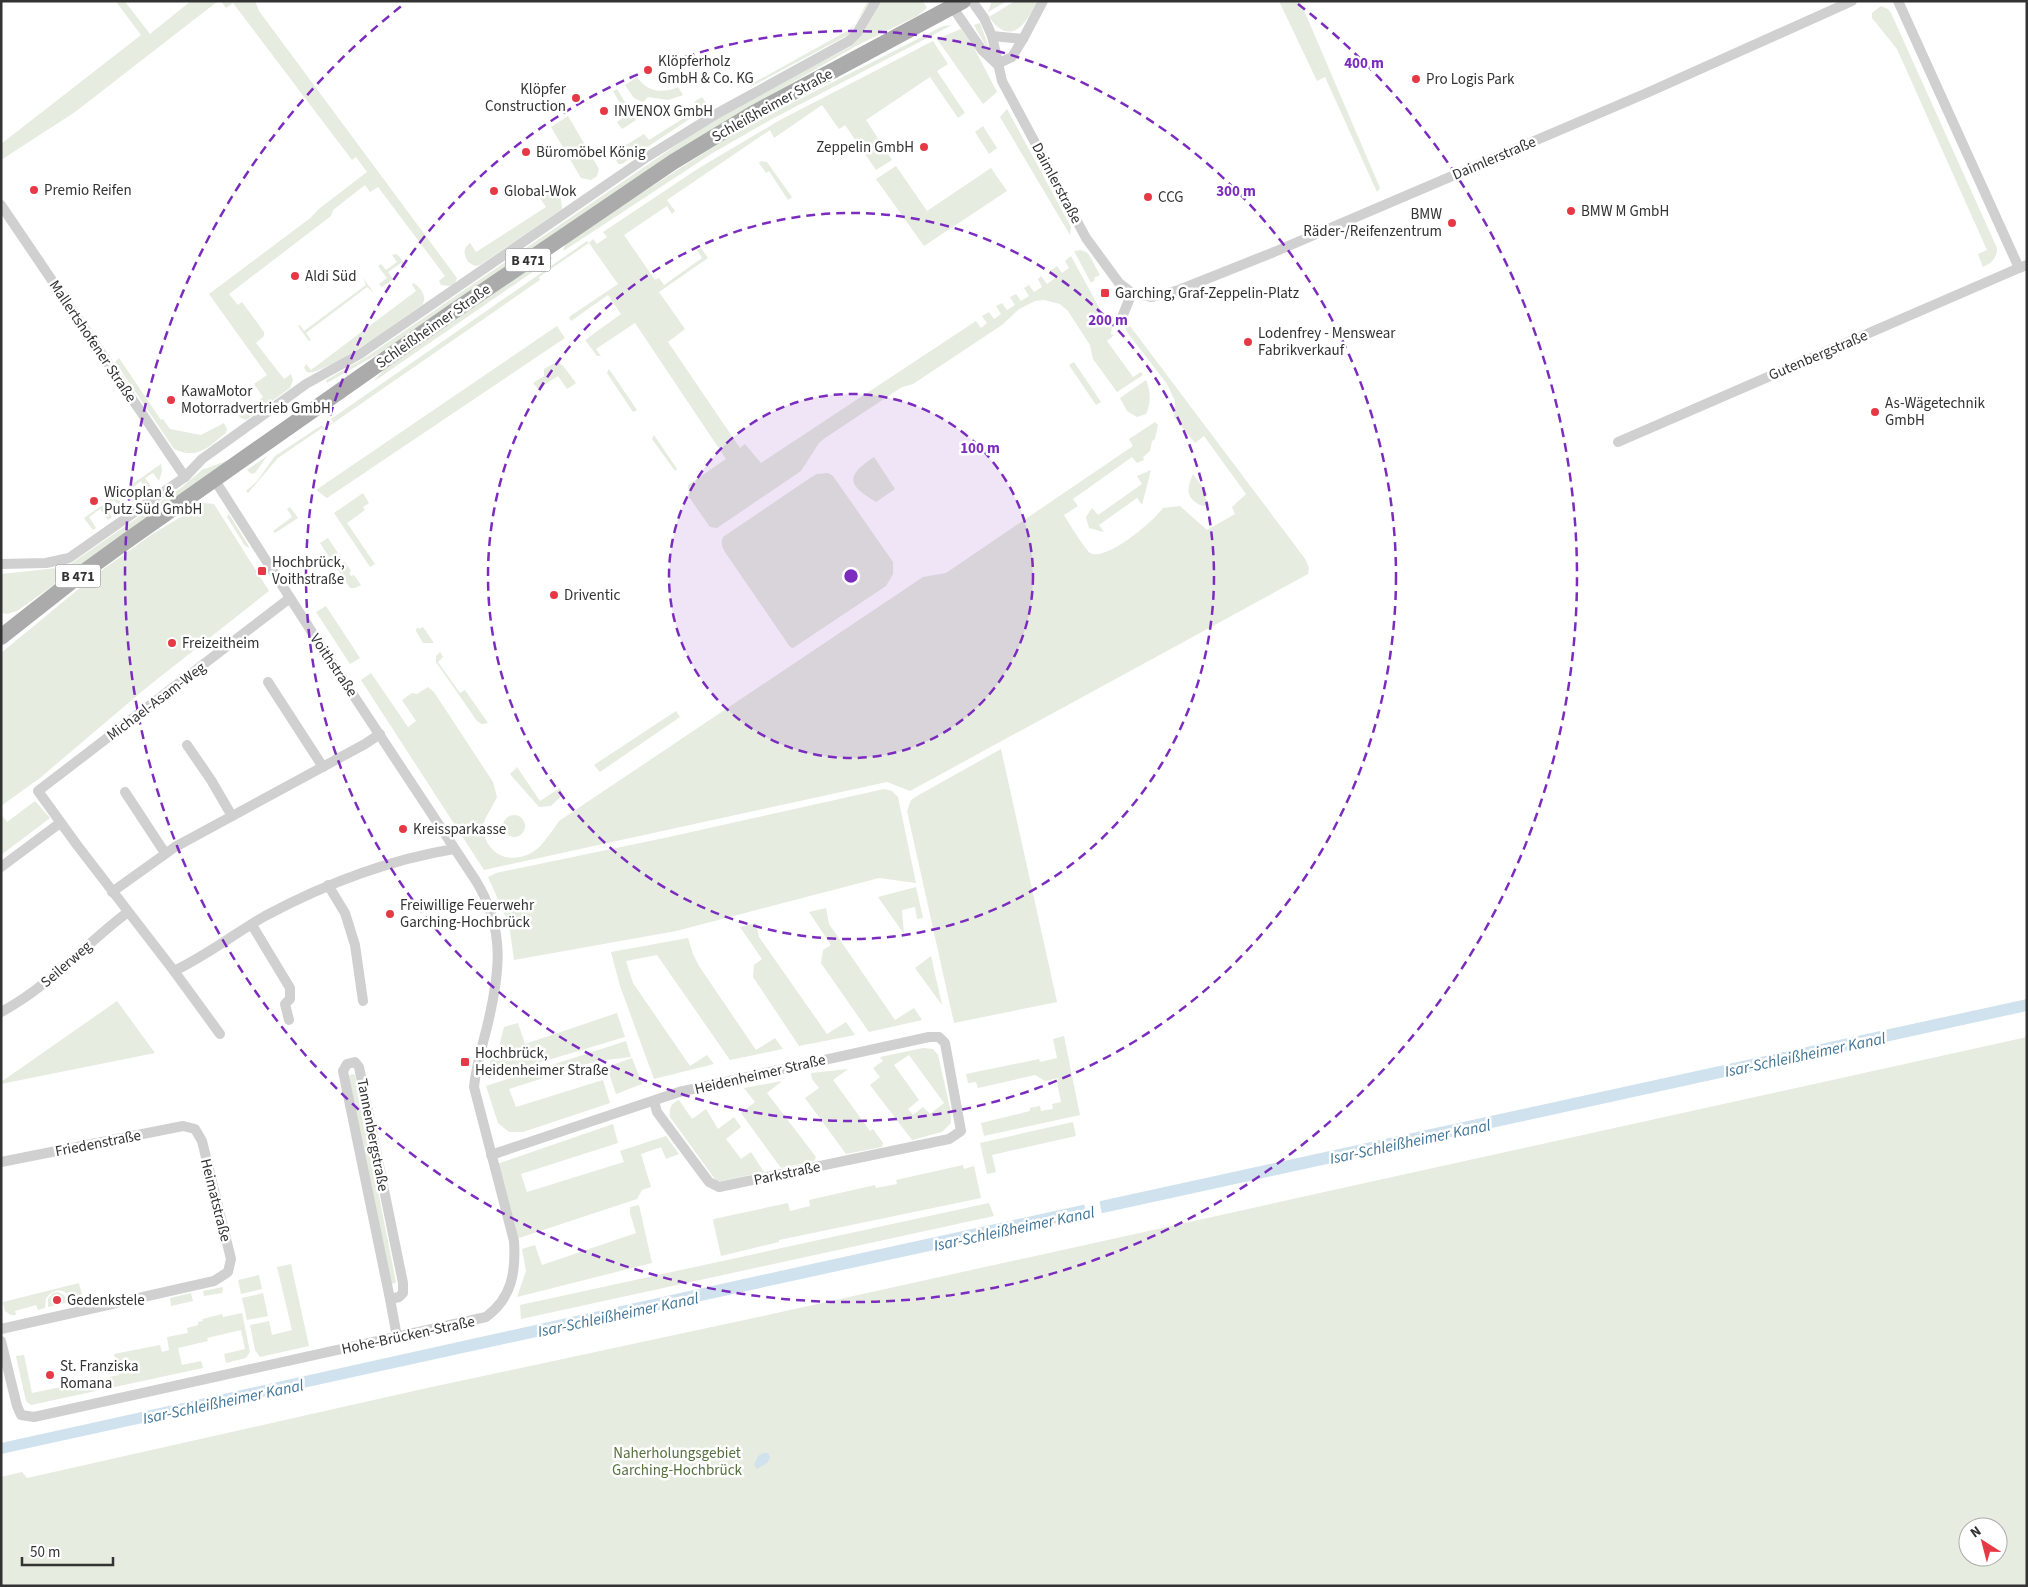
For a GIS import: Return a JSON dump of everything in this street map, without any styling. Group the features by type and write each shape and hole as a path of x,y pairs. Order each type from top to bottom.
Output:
{"main road":[{"name":"Schleißheimer Straße","path":"1,637 81,574 214,479 459,307 673,162 795,90 954,3"}],"street":[{"name":"Schleißheimer Straße","path":"1,564 46,563 69,558 185,477 202,460 306,384 360,354 648,157 718,113 849,41 857,34 876,1"},
{"name":"Daimlerstraße","path":"972,1 984,18 992,36 1002,81 1086,238 1119,283 1132,293 1152,297 1254,261 1640,95 1852,1"},
{"path":"997,64 1012,57 1043,1"},
{"name":"Gutenbergstraße","path":"1618,442 2023,267 1898,1"},
{"name":"Daimlerstraße","path":"954,3 982,50 997,64"},
{"path":"992,36 1024,37"},
{"name":"Mallertshofener Straße","path":"1,205 185,477"},
{"path":"1122,317 1132,293"},
{"name":"Voithstraße","path":"214,479 454,849"},
{"name":"Michael-Asam-Weg","path":"60,823 38,791 290,598"},
{"path":"268,682 323,767"},
{"path":"112,892 165,853 380,734"},
{"path":"187,745 211,780 232,816"},
{"path":"125,792 165,853"},
{"path":"1,867 60,823 220,1034"},
{"path":"174,972 252,925 328,885 349,876 395,862 454,849"},
{"name":"Hohe-Brücken-Straße","path":"1,1341 17,1406 22,1415 34,1417 486,1317 496,1309 505,1297 513,1278 514,1241 474,1087 476,1066 487,1028 498,974 497,943 492,914 484,894 454,849"},
{"path":"328,885 344,913 355,945 363,1001"},
{"name":"Seilerweg","path":"1,1012 21,1001 80,953 104,929 128,912"},
{"path":"252,925 290,988 290,999 285,1004 289,1020"},
{"name":"Heidenheimer Straße","path":"490,1154 679,1092 903,1042 939,1037 945,1043 961,1131"},
{"name":"Tannenbergstraße","path":"390,1299 399,1297 403,1292 403,1283 359,1067 355,1062 347,1064 342,1071 390,1299 398,1337"},
{"name":"Parkstraße","path":"654,1101 657,1112 709,1182 719,1187 950,1139 961,1131"},
{"name":"Friedenstraße","path":"1,1162 183,1126 195,1129"},
{"name":"Heimatstraße","path":"1,1329 214,1281 228,1272 231,1259 229,1250 202,1142 195,1129"}],"green space":[{"path":"128,1 126,3 150,34 191,1 218,1 75,112 1,160 1,144 141,35 117,3"},
{"path":"221,1 255,1 259,11 457,278 455,283 450,286 441,285 439,281 445,276 378,187 370,192 365,185 333,210 331,216 229,294 238,305 242,302 264,332 264,336 256,343 284,379 291,374 293,380 290,388 246,420 238,415 263,397 254,384 267,375 209,294 309,219 320,208 367,172 356,157 352,160 233,3 226,8"},
{"path":"868,1 870,1 848,35 752,86 755,82 849,30 855,24"},
{"path":"882,1 923,1 927,8 917,16 856,46 769,96 378,354 327,383 326,380 368,356 694,133 747,101 850,47 863,33"},
{"path":"992,1 1007,1 988,12"},
{"path":"1015,1 1037,1 1023,25 1011,31 1004,31 989,17"},
{"path":"1279,1 1300,1 1380,188 1377,192 1325,77 1317,81"},
{"path":"1881,6 1888,9 1891,13 1997,248 1993,260 1983,267 1978,254 1987,250 1897,49 1872,18 1872,13"},
{"path":"980,23 989,48 987,48 974,25"},
{"path":"952,25 772,119 711,154 563,250 567,241 724,140 943,26"},
{"path":"961,29 972,44 997,92 983,104 937,39"},
{"path":"933,41 948,64 937,71 965,113 958,118 930,77 866,120 892,160 876,170 845,125 839,129 822,105 774,138 770,130 667,200 675,211 672,214 667,206 624,235 655,280 659,278 664,285 702,258 697,250 701,248 708,258 659,292 685,329 668,342 740,448 745,444 761,463 976,321 981,328 987,323 982,316 989,312 994,319 1001,314 996,306 1002,303 1007,310 1015,305 1010,297 1016,294 1021,301 1029,296 1024,288 1029,285 1034,292 1042,287 1038,279 1041,276 1047,284 1055,278 1050,271 1057,266 1062,273 1069,268 1065,261 1071,256 1101,311 1113,318 1111,334 1114,335 1107,341 1133,377 1141,372 1143,375 1117,392 1093,359 1090,345 1068,311 1060,304 1044,300 1035,301 1019,309 1002,325 913,384 902,387 825,438 819,443 801,471 717,528 710,527 689,497 688,485 726,459 635,323 596,349 601,356 597,356 585,340 621,314 608,295 571,321 569,317 618,284 589,243 593,239 597,244 607,237 603,232 699,168 780,120"},
{"path":"637,77 650,89 661,91 678,87 683,95 668,100 648,97 643,102 634,98 625,85"},
{"path":"617,89 636,120 622,129 617,122 627,115 613,91"},
{"path":"702,97 708,106 706,108 622,164 618,164 614,155 618,150 644,134 649,140 698,109 694,102"},
{"path":"1007,109 1071,227 1070,235 1000,117"},
{"path":"568,116 599,169 597,176 591,180 581,178 551,127"},
{"path":"983,126 997,148 989,154 975,132"},
{"path":"761,161 767,162 792,197 788,200 769,171 766,173 759,163"},
{"path":"896,166 927,211 991,168 1007,191 924,246 876,179"},
{"path":"547,194 557,195 561,199 562,209 480,265 475,266 468,262 464,252 470,243 476,252 546,207 540,198"},
{"path":"587,241 589,243 539,277 540,280 323,430 322,428 278,458 248,493 246,491 257,481 275,456 322,425 324,428 333,422 331,419"},
{"path":"1081,250 1088,253 1100,275 1094,278 1095,280 1091,283 1074,251"},
{"path":"396,254 407,268 405,269 401,263 388,272 393,279 382,287 379,284 387,278 378,266 381,264 386,270 397,262 392,255"},
{"path":"545,256 553,258 373,382 387,366"},
{"path":"363,278 374,293 367,287 306,333 311,340 309,341 298,326 300,325 304,331 366,285"},
{"path":"413,283 423,293 424,302 422,305 346,356 316,371 307,372 304,368 306,364 311,370 416,291"},
{"path":"1127,322 1306,560 1309,568 1308,574 910,791 887,782 484,870 361,680 371,673 408,727 416,721 402,700 412,693 417,694 428,687 434,692 493,782 497,797 483,826 486,841 496,853 506,857 520,857 532,853 545,841 559,821 923,577 946,573 1133,446 1129,439 1155,422 1158,425 1155,439 1152,441 1150,451 1143,457 1144,460 1137,463 1132,457 1073,499 1078,506 1064,515 1088,551 1097,554 1107,552 1118,546 1150,522 1163,508 1180,506 1207,530 1235,514 1232,507 1246,494 1204,436 1195,443 1174,417 1175,401 1167,384 1127,332 1125,327"},
{"path":"557,326 565,338 327,498 316,490"},
{"path":"119,358 161,420 163,419 170,429 201,435 224,423 227,429 226,433 208,447 196,452 182,452 174,449 115,362"},
{"path":"1074,362 1101,402 1096,405 1069,365"},
{"path":"559,363 576,383 567,389 558,376 538,389 533,383 544,376 544,369"},
{"path":"609,369 637,410 633,412 607,373"},
{"path":"1146,380 1150,393 1149,405 1146,414 1137,417 1127,411 1120,398"},
{"path":"654,435 677,469 675,471 652,439"},
{"path":"267,456 255,473 251,474 247,470"},
{"path":"874,457 895,489 876,502 860,491 853,481 858,470"},
{"path":"229,460 17,611 7,614 1,613 1,574 66,567 182,487 202,470"},
{"path":"161,464 162,471 159,481 153,473 145,478 153,489 148,492 141,481 132,488 139,498 133,502 126,491 117,497 125,508 122,510 114,500 105,507 112,517 108,520 100,509 89,517 96,528 93,530 84,518"},
{"path":"1151,470 1142,505 1137,498 1099,525 1104,532 1089,528 1086,517 1092,508 1098,515 1142,484 1137,476"},
{"path":"828,473 833,476 893,562 893,574 886,586 793,648 790,647 722,547 722,540 723,537 810,478 817,474"},
{"path":"1193,474 1208,494 1205,498 1210,505 1202,506 1190,497 1189,485"},
{"path":"363,493 369,503 363,507 365,510 347,523 375,564 370,567 334,513"},
{"path":"204,503 214,504 269,591 146,688 40,778 1,806 1,653 98,573 151,535"},
{"path":"290,507 298,518 275,533 273,531 292,517 287,509"},
{"path":"229,514 250,548 245,546 227,517"},
{"path":"328,538 342,563 345,562 351,571 349,573 351,576 354,575 361,585 350,588 320,543"},
{"path":"326,606 360,658 350,664 316,612"},
{"path":"417,627 419,629 423,627 434,643 423,643 416,631"},
{"path":"440,652 443,657 438,662 460,693 465,690 488,723 482,724 477,721 436,662 436,656"},
{"path":"676,711 680,717 600,772 594,765"},
{"path":"1001,749 1057,1002 954,1023 907,811 911,800 917,796"},
{"path":"517,767 540,801 560,788 563,794 551,806 539,807 510,774"},
{"path":"884,789 892,791 898,797 916,883 879,878 676,931 514,960 509,924 488,877 496,873"},
{"path":"35,801 50,818 1,855 1,814 7,822"},
{"path":"514,815 522,818 525,826 522,834 514,837 506,834 503,826 506,818"},
{"path":"916,887 923,918 917,919 915,907 902,910 904,934 878,897"},
{"path":"826,908 829,924 895,1020 914,1008 922,1020 869,1032 821,963 823,950 831,945 809,912"},
{"path":"756,923 759,937 827,1034 846,1022 855,1035 799,1046 753,977 754,965 762,959 740,927"},
{"path":"688,938 699,966 756,1050 775,1038 783,1049 730,1060 657,955 626,961 633,983 690,1066 707,1055 714,1064 654,1079 620,986 611,952"},
{"path":"931,956 942,1005 915,968"},
{"path":"117,1001 155,1053 1,1084 1,1082"},
{"path":"617,1013 625,1037 488,1078 491,1054 497,1055 504,1027 518,1023 525,1044"},
{"path":"1064,1036 1080,1115 984,1136 981,1123 1030,1111 1030,1108 1040,1106 1041,1111 1053,1109 1052,1104 1061,1102 1058,1078 1045,1081 1035,1075 978,1088 976,1082 968,1083 966,1074 1039,1059 1040,1062 1057,1058 1053,1039"},
{"name":"Naherholungsgebiet Garching-Hochbrück","path":"2027,1037 2027,1586 1,1586 1,1477 22,1472 27,1478 427,1388 772,1314"},
{"path":"626,1041 631,1057 597,1061 509,1089 516,1107 603,1080 610,1103 523,1132 509,1132 498,1123 486,1086"},
{"path":"923,1048 933,1049 938,1055 950,1108 951,1123 942,1132 912,1140 870,1085 880,1077 873,1068 883,1061 880,1057","holes":["909,1055 944,1103 930,1114 923,1107 913,1115 908,1109 919,1100 894,1065"]},
{"path":"632,1058 642,1084 616,1094 607,1067"},
{"path":"848,1069 833,1080 870,1131 873,1129 883,1143 882,1147 846,1154 805,1098 819,1088 812,1079 811,1073"},
{"path":"355,1075 396,1282 393,1284 390,1283 349,1076"},
{"path":"782,1081 767,1093 816,1157 814,1161 781,1168 741,1113 755,1102 744,1088"},
{"path":"679,1100 692,1119 706,1109 718,1129 734,1117 741,1127 726,1139 741,1159 751,1152 764,1172 717,1182 670,1117 671,1106"},
{"path":"1073,1122 1076,1136 992,1155 996,1172 987,1174 980,1143"},
{"path":"613,1124 618,1143 521,1174 527,1192 624,1162 620,1151 666,1136 679,1154 666,1159 661,1147 641,1154 651,1187 642,1190 637,1199 516,1239 497,1164"},
{"path":"963,1165 964,1169 974,1166 981,1198 779,1240 779,1242 721,1256 714,1219 788,1203 790,1211 810,1206 809,1200 875,1185 876,1188 897,1184 896,1180"},
{"path":"989,1203 994,1216 521,1319 520,1305"},
{"path":"639,1205 652,1263 517,1297 526,1271 522,1249 535,1245 542,1265 636,1233 630,1207"},
{"path":"291,1264 309,1346 260,1357 255,1350 250,1325 269,1321 272,1335 292,1330 277,1267"},
{"path":"259,1275 262,1289 241,1294 238,1280"},
{"path":"79,1283 83,1299 72,1302 67,1294 57,1291 49,1294 46,1298 45,1308 38,1310 36,1305 15,1311 16,1315 11,1315 5,1311 3,1302"},
{"path":"223,1287 222,1293 204,1296 203,1291"},
{"path":"58,1292 64,1295 69,1302 48,1307 48,1299 53,1293"},
{"path":"191,1293 193,1301 171,1306 170,1298"},
{"path":"263,1293 268,1316 247,1320 242,1298"},
{"path":"242,1313 250,1352 246,1358 226,1363 224,1354 245,1349 241,1330 207,1338 208,1341 178,1348 182,1365 201,1361 203,1368 31,1405 26,1401 16,1356 24,1355 32,1393 119,1375 114,1354 160,1345 162,1352 169,1350 167,1337 188,1333 187,1328 198,1325 198,1322 203,1321 202,1319 222,1314 223,1317"}],"water":[{"name":"Isar-Schleißheimer Kanal","path":"2027,999 2027,1011 1,1454 1,1443"},
{"path":"768,1453 770,1458 767,1463 757,1469 754,1465 758,1456"}],"pier":[{"path":"1099,1198 1102,1215 1087,1219 1084,1202"}],"place":[{"name":"Klöpferholz GmbH & Co. KG","path":"648,70"},
{"name":"Pro Logis Park","path":"1416,79"},
{"name":"Klöpfer Construction","path":"576,98"},
{"name":"INVENOX GmbH","path":"604,111"},
{"name":"Zeppelin GmbH","path":"924,147"},
{"name":"Büromöbel König","path":"526,152"},
{"name":"Premio Reifen","path":"34,190"},
{"name":"Global-Wok","path":"494,191"},
{"name":"CCG","path":"1148,197"},
{"name":"BMW M GmbH","path":"1571,211"},
{"name":"BMW Räder-/Reifenzentrum","path":"1452,223"},
{"name":"Aldi Süd","path":"295,276"},
{"name":"Garching, Graf-Zeppelin-Platz","path":"1105,293"},
{"name":"Lodenfrey - Menswear Fabrikverkauf","path":"1248,342"},
{"name":"KawaMotor Motorradvertrieb GmbH","path":"171,400"},
{"name":"As-Wägetechnik GmbH","path":"1875,412"},
{"name":"Wicoplan & Putz Süd GmbH","path":"94,501"},
{"name":"Hochbrück, Voithstraße","path":"262,571"},
{"name":"Driventic","path":"554,595"},
{"name":"Freizeitheim","path":"172,643"},
{"name":"Kreissparkasse","path":"403,829"},
{"name":"Freiwillige Feuerwehr Garching-Hochbrück","path":"390,914"},
{"name":"Hochbrück, Heidenheimer Straße","path":"465,1062"},
{"name":"Gedenkstele","path":"57,1300"},
{"name":"St. Franziska Romana","path":"50,1375"}]}
